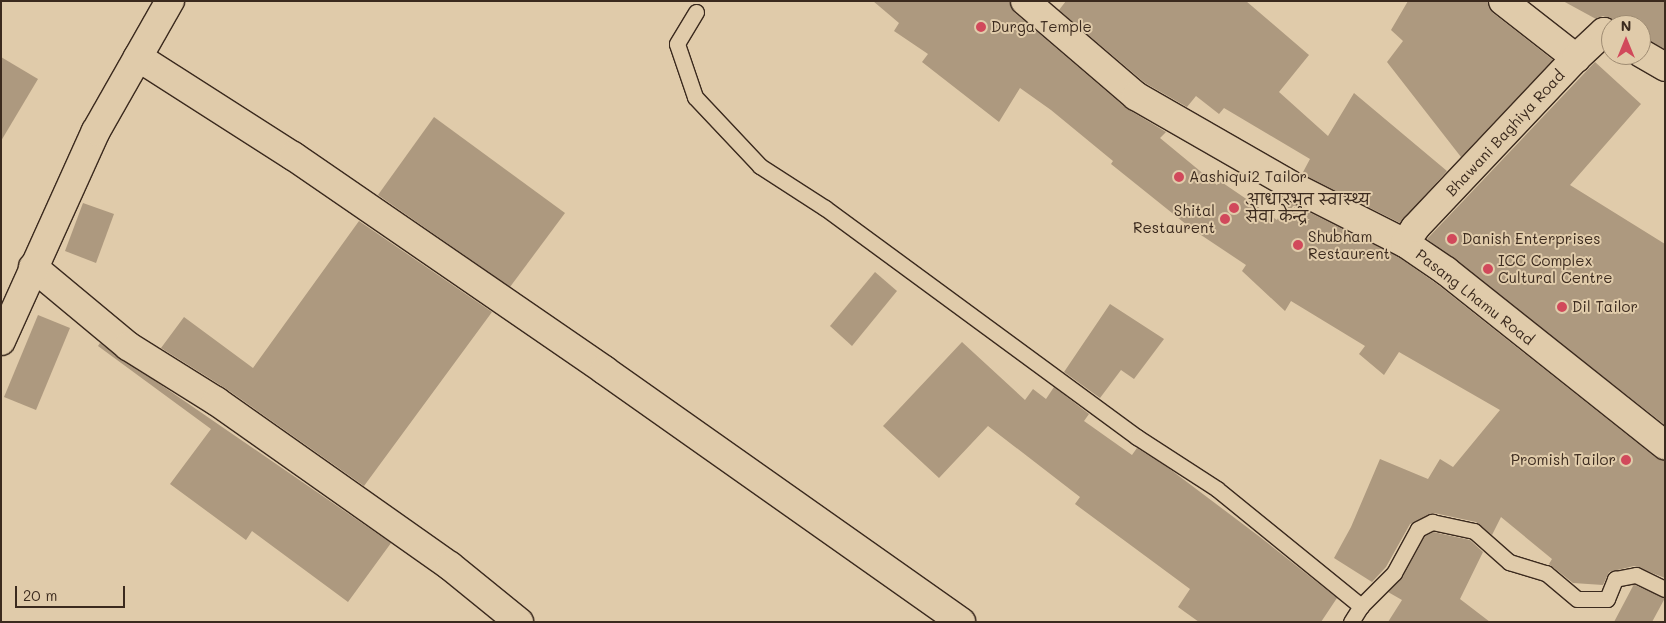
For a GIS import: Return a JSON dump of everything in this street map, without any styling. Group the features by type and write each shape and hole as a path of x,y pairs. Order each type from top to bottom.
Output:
{"street":[{"path":"1,341 96,131 170,1"},
{"name":"Pasang Lhamu Road","path":"1025,1 1136,96 1294,188 1405,243 1446,271 1665,445"},
{"path":"1503,1 1576,58"},
{"name":"Bhawani Baghiya Road","path":"1405,243 1415,228 1576,58 1601,35"},
{"path":"138,57 301,162 961,622"},
{"path":"1651,59 1665,67"},
{"path":"33,268 128,346 224,406 450,566 519,622"}],"lane":[{"path":"696,12 677,44 695,97 760,166 825,208 1105,415 1217,489 1361,606"},
{"path":"1351,622 1361,606 1394,573 1418,529 1432,522 1474,532 1509,562 1546,573 1577,599 1607,599 1615,579 1636,575 1665,589"}],"building":[{"path":"873,1 1009,1 1015,13 1126,108 1166,132 1160,138 1217,185 1220,181 1277,220 1287,201 1397,256 1437,284 1655,457 1665,460 1665,578 1634,566 1609,572 1603,585 1573,583 1549,564 1552,559 1501,517 1492,535 1476,522 1434,513 1410,524 1386,567 1372,582 1334,558 1351,527 1380,459 1428,479 1440,459 1453,467 1500,410 1399,352 1384,375 1359,354 1365,346 1291,301 1285,311 1242,271 1246,265 1192,229 1111,164 1113,161 1051,110 1020,88 999,122 922,62 928,54 894,31 899,23"},
{"path":"1066,1 1246,1 1309,55 1279,92 1328,136 1354,93 1447,171 1400,223 1302,174 1310,159 1224,108 1219,114 1196,96 1187,107 1145,83 1059,10"},
{"path":"1408,1 1488,1 1493,13 1553,60 1461,157 1387,62 1403,41 1391,30"},
{"path":"1563,1 1665,1 1665,49 1651,42 1651,15 1601,15 1596,19"},
{"path":"1,57 38,79 1,141"},
{"path":"1595,62 1641,104 1570,185 1665,244 1665,425 1427,239"},
{"path":"434,117 565,213 510,287 378,195"},
{"path":"83,203 114,214 96,263 65,251"},
{"path":"359,221 492,312 364,486 225,388 161,348 184,317 253,368"},
{"path":"875,272 897,291 852,346 830,326"},
{"path":"1110,304 1164,339 1134,379 1121,370 1100,398 1064,372"},
{"path":"38,315 70,328 36,410 4,397"},
{"path":"962,342 1025,400 1033,389 1046,399 1054,387 1089,414 1084,421 1132,455 1137,448 1167,467 1260,537 1337,598 1321,622 1199,622 1178,607 1190,589 1075,504 1080,497 988,426 939,478 883,426"},
{"path":"100,343 391,543 348,602 252,531 246,540 170,484 211,429 98,346"},
{"path":"1433,532 1470,540 1483,552 1460,599 1490,622 1388,622 1402,600 1388,592 1402,578 1425,536"},
{"path":"1635,585 1665,598 1652,622 1614,622 1633,586 1629,586"}],"place":[{"name":"Durga Temple","path":"981,27"},
{"name":"Aashiqui2 Tailor","path":"1179,177"},
{"name":"आधारभुत स्वास्थ्य सेवा केन्द्र","path":"1234,208"},
{"name":"Shital Restaurent","path":"1225,219"},
{"name":"Danish Enterprises","path":"1452,239"},
{"name":"Shubham Restaurent","path":"1298,245"},
{"name":"ICC Complex Cultural Centre","path":"1488,269"},
{"name":"Dil Tailor","path":"1562,307"},
{"name":"Promish Tailor","path":"1626,460"}]}
